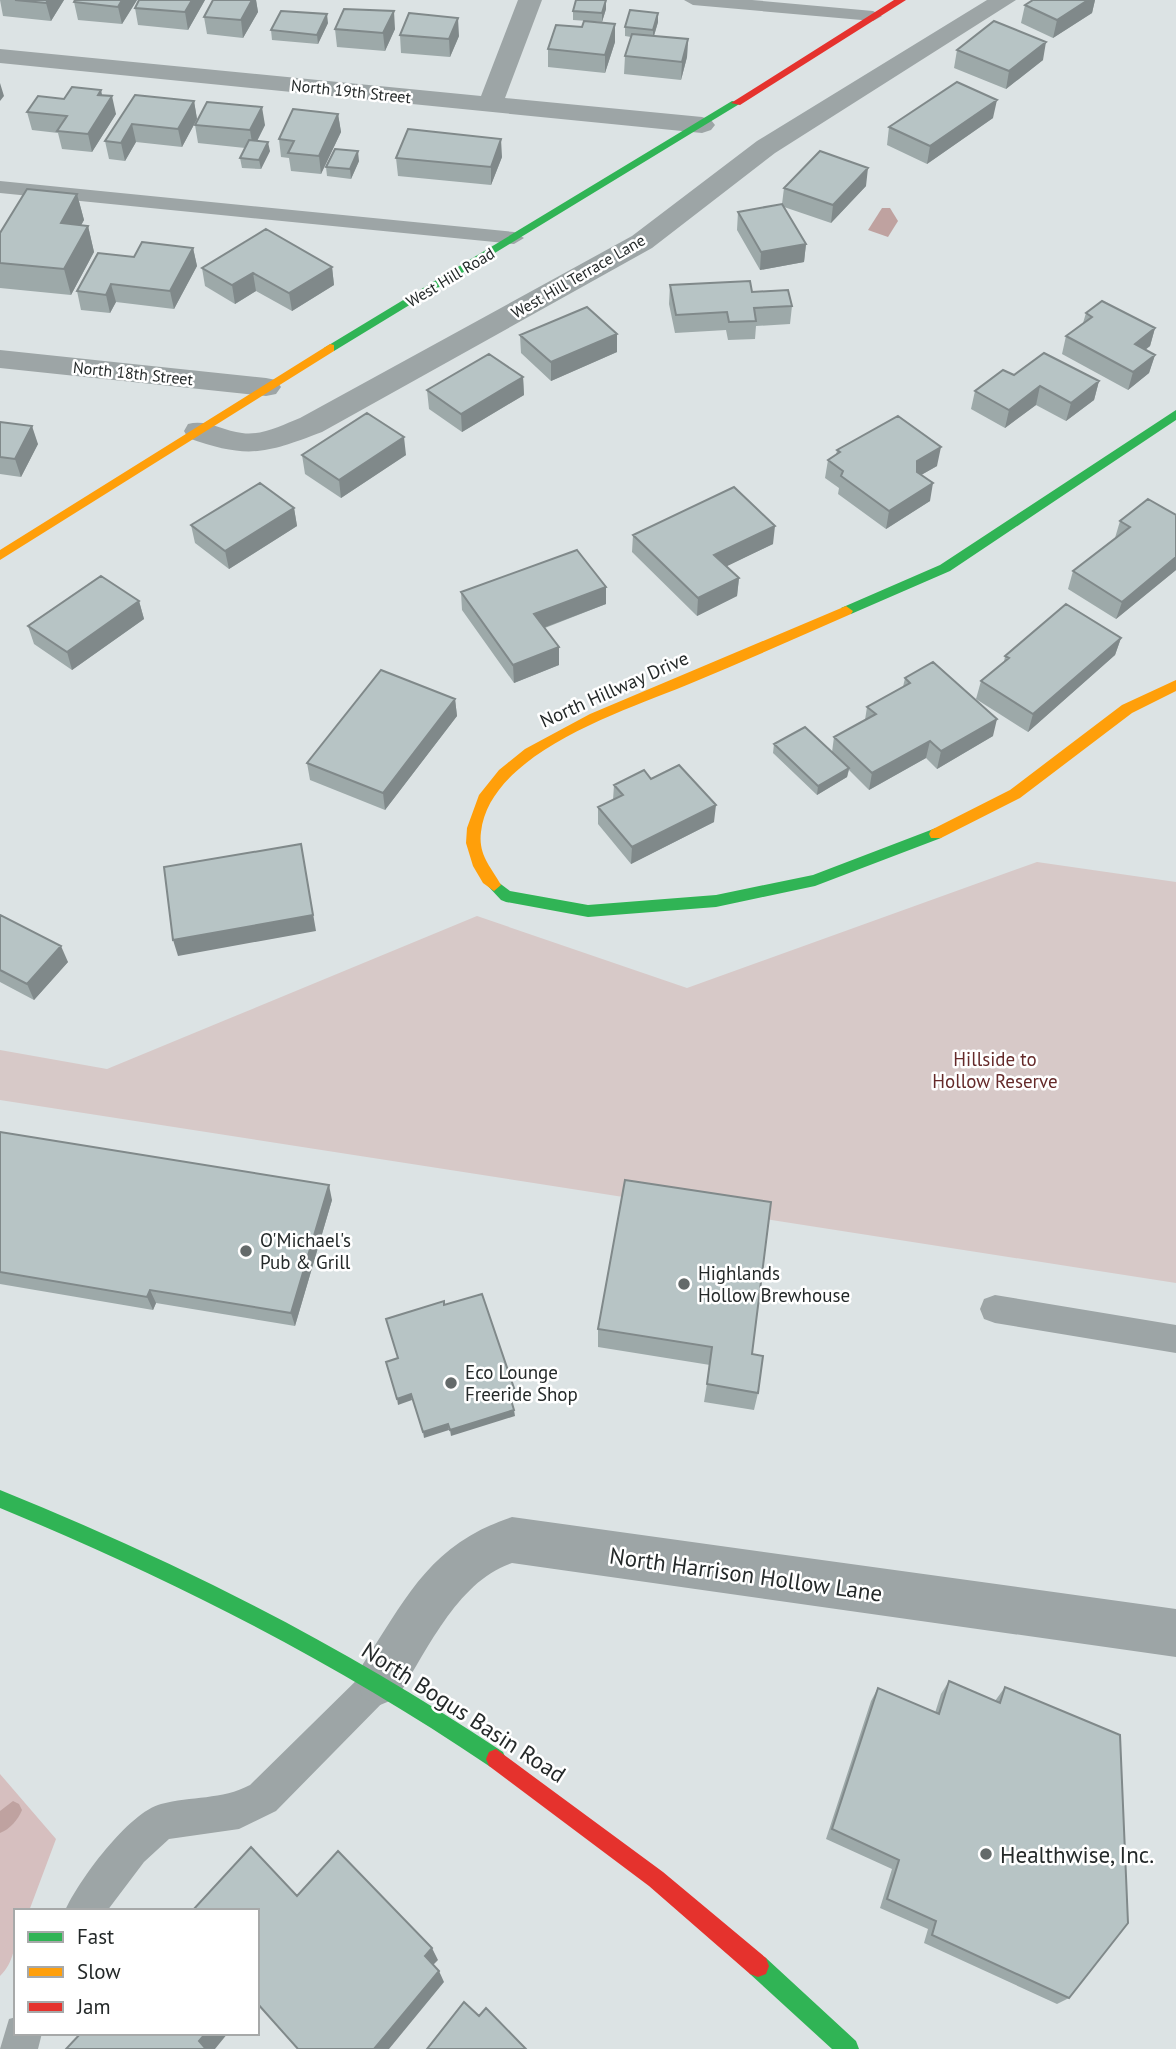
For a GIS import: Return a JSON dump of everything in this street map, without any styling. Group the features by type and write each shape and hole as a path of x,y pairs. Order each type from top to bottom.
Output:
{"street":[{"path":"490,104 530,0"},
{"name":"West Hill Road","path":"0,556 267,387 702,125 901,0"},
{"name":"West Hill Terrace Lane","path":"199,431 231,443 254,446 311,425 642,242 766,147 1004,0"},
{"name":"North 19th Street","path":"0,56 702,125"},
{"name":"North 18th Street","path":"0,359 267,387"},
{"name":"North Hillway Drive","path":"1176,414 945,568 552,738 502,775 477,808 471,843 485,877 506,896 588,911 716,901 803,882 916,844 1015,794 1127,709 1176,685"},
{"name":"North Bogus Basin Road","path":"0,1499 82,1529 233,1599 380,1681 520,1773 626,1852 762,1967 848,2049"},
{"name":"North Harrison Hollow Lane","path":"380,1681 433,1602 466,1563 490,1548 512,1540 1176,1633"}],"lane":[{"path":"693,0 873,16"},
{"path":"0,187 514,238"},
{"path":"995,1309 1176,1339"},
{"path":"86,1909 131,1849 161,1822 239,1811 263,1798 380,1681"}],"green space":[{"name":"Hillside to Hollow Reserve","path":"1037,862 1176,882 1176,1283 0,1100 0,1050 107,1069 477,916 687,988"}],"shaded area":[{"path":"882,208 890,208 898,221 888,237 868,230"},
{"path":"0,1774 56,1839 30,1909 14,1909 13,1954 0,1976"}],"building":[{"path":"15,0 48,0 46,3"},
{"path":"122,0 118,7 74,2"},
{"path":"139,0 192,0 185,12 135,8"},
{"path":"213,0 252,0 241,20 204,17"},
{"path":"576,0 606,0 602,13 573,11"},
{"path":"1033,0 1088,0 1057,20 1025,5"},
{"path":"344,9 394,11 383,33 335,29"},
{"path":"630,10 658,13 653,30 625,27"},
{"path":"281,11 327,14 317,35 271,30"},
{"path":"409,13 458,18 449,39 400,35"},
{"path":"584,21 615,24 605,55 548,49 556,25 582,27"},
{"path":"994,21 1046,42 1009,71 957,50"},
{"path":"632,34 688,39 682,62 625,56"},
{"path":"957,82 997,100 930,146 889,127"},
{"path":"72,87 101,90 98,95 112,96 88,134 57,131 67,116 27,112 38,96 64,99"},
{"path":"135,95 194,101 178,129 132,124 121,143 105,141"},
{"path":"207,102 262,107 250,130 195,125"},
{"path":"293,109 338,114 319,156 288,153 294,141 279,139"},
{"path":"408,129 501,139 491,167 396,158"},
{"path":"249,140 268,142 259,160 240,158"},
{"path":"335,149 358,151 350,169 326,167"},
{"path":"820,151 868,168 833,205 784,188"},
{"path":"27,189 77,194 61,223 88,226 64,269 0,263 0,233"},
{"path":"782,204 806,244 761,252 738,212"},
{"path":"266,229 332,267 289,293 253,273 232,285 202,268"},
{"path":"142,242 193,248 170,291 111,284 106,295 77,291 98,253 134,257"},
{"path":"750,281 752,292 788,290 792,306 754,308 756,321 729,322 727,312 676,315 670,285"},
{"path":"1102,301 1155,328 1135,344 1155,355 1133,372 1066,336 1092,317 1086,313"},
{"path":"587,307 617,334 551,362 520,335"},
{"path":"1044,353 1099,381 1071,403 1040,386 1009,410 975,391 1003,370 1014,375"},
{"path":"489,354 523,377 461,414 427,390"},
{"path":"367,413 404,437 339,480 302,455"},
{"path":"898,416 941,447 917,461 917,472 933,483 889,511 841,476 843,471 828,460 840,452 837,450"},
{"path":"0,422 32,426 15,459 0,457"},
{"path":"260,483 294,508 225,551 191,525"},
{"path":"734,487 775,526 714,555 739,578 698,598 633,535"},
{"path":"1148,499 1176,515 1176,557 1122,602 1073,571 1130,527 1120,521"},
{"path":"577,550 606,587 534,614 559,647 513,665 461,592"},
{"path":"101,576 139,601 67,652 28,626"},
{"path":"1066,604 1121,638 1033,714 981,681 1009,658 1005,656"},
{"path":"933,662 997,719 941,751 930,741 872,773 834,737 876,714 867,707 910,683 905,678"},
{"path":"381,670 455,699 383,793 307,763"},
{"path":"805,727 849,768 818,786 774,744"},
{"path":"679,765 716,805 632,847 598,807 623,795 614,785 644,770 651,779"},
{"path":"301,844 313,915 173,940 164,867"},
{"path":"0,915 61,946 27,984 0,970"},
{"path":"0,1132 329,1185 291,1313 150,1290 147,1297 0,1272"},
{"name":"Highlands Hollow Brewhouse","path":"625,1180 771,1202 752,1354 763,1356 758,1393 707,1384 712,1347 598,1329"},
{"name":"Eco Lounge Freeride Shop","path":"482,1294 515,1391 509,1393 514,1410 450,1430 448,1424 423,1432 411,1394 397,1399 386,1362 398,1358 386,1319 444,1301 444,1305"},
{"name":"Healthwise, Inc.","path":"949,1681 1000,1703 1005,1687 1120,1735 1128,1923 1069,1998 932,1935 936,1921 887,1899 899,1860 832,1829 878,1688 939,1714"},
{"path":"251,1847 297,1896 338,1851 432,1948 425,1956 439,1971 374,2049 298,2049 259,2005 259,1909 194,1909"},
{"path":"464,2002 479,2016 486,2008 526,2049 427,2049"},
{"path":"79,2035 204,2035 199,2041 206,2049 66,2049"}],"waterway":[{"path":"0,1824 13,1810"}],"traffic: fast":[{"path":"330,348 736,103"},
{"path":"846,611 945,568 1176,414"},
{"path":"494,885 506,896 588,911 716,901 815,880 936,834"},
{"path":"0,1499 130,1554 256,1614 377,1682 496,1759"},
{"path":"758,1966 848,2049"}],"traffic: slow":[{"path":"0,556 330,348"},
{"path":"494,885 477,859 473,843 474,828 484,799 504,774 530,752 595,717 846,611"},
{"path":"936,834 1015,794 1127,709 1176,685"}],"traffic: jam":[{"path":"736,103 901,0"},
{"path":"496,1759 656,1879 758,1966"}],"place":[{"name":"O'Michael's Pub & Grill","path":"246,1251"},
{"name":"Highlands Hollow Brewhouse","path":"684,1284"},
{"name":"Eco Lounge Freeride Shop","path":"451,1383"},
{"name":"Healthwise, Inc.","path":"986,1854"}]}
